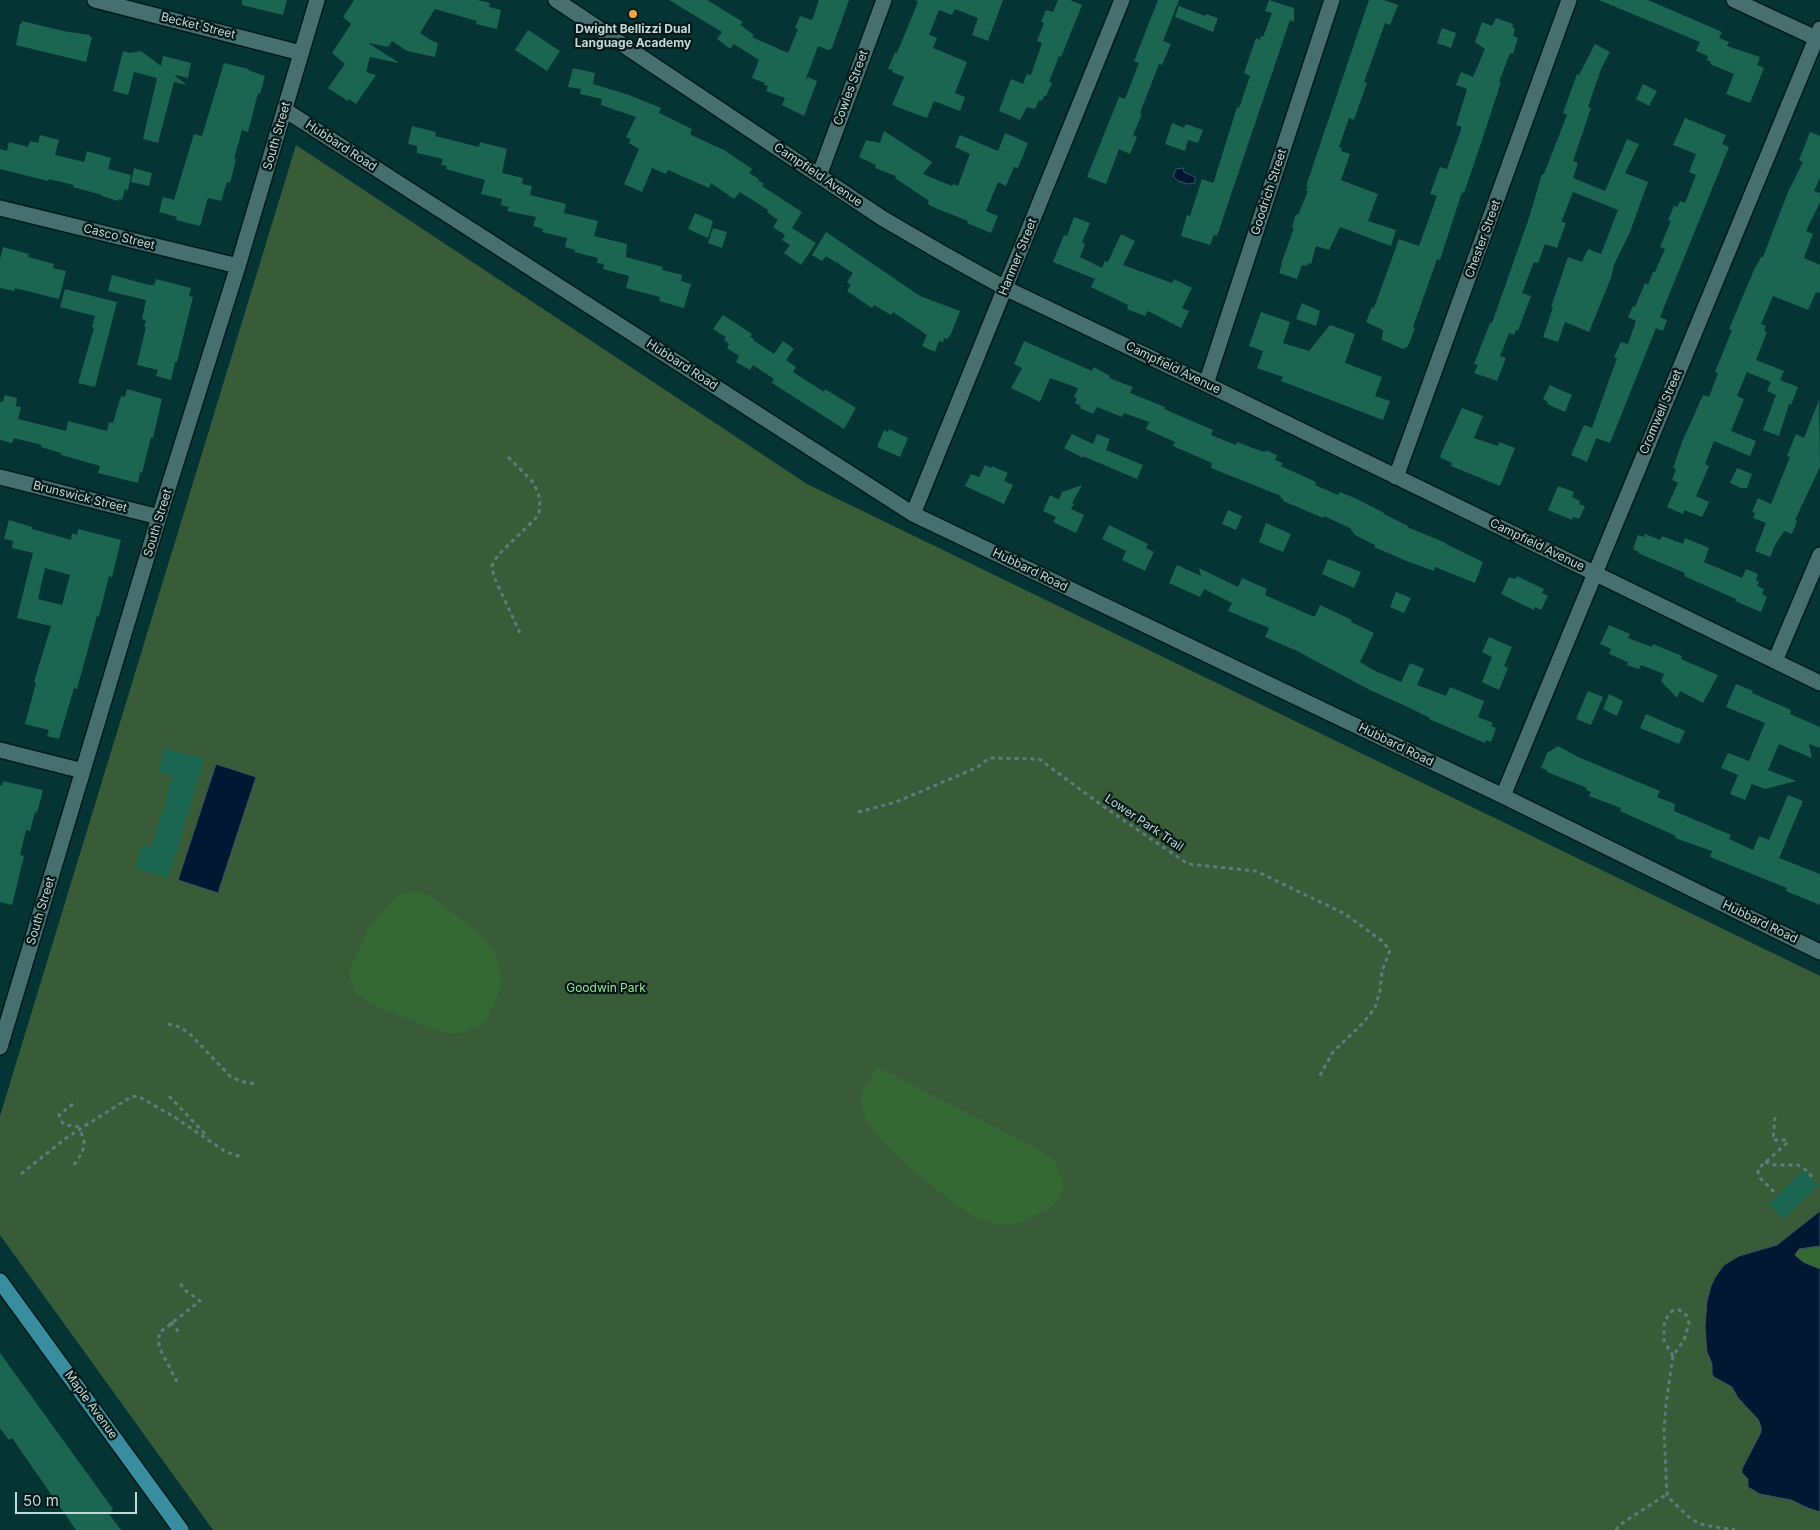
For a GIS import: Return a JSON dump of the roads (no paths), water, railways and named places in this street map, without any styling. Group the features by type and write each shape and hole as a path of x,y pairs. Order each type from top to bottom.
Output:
{"main road":[{"name":"Maple Avenue","path":"0,1281 181,1530"}],"street":[{"name":"Becket Street","path":"96,0 300,53"},
{"name":"South Street","path":"0,1047 317,0"},
{"name":"Campfield Avenue","path":"556,0 819,176 942,254 1005,288 1820,683"},
{"name":"Cowles Street","path":"819,176 884,0"},
{"name":"Hanmer Street","path":"913,514 1122,0"},
{"name":"Goodrich Street","path":"1206,384 1332,0"},
{"name":"Chester Street","path":"1396,478 1569,0"},
{"path":"1734,0 1819,36"},
{"name":"Cromwell Street","path":"1503,796 1594,573 1819,36"},
{"name":"Hubbard Road","path":"285,110 913,514 1503,796 1820,952"},
{"name":"Casco Street","path":"0,208 238,266"},
{"name":"Brunswick Street","path":"0,477 159,517"},
{"path":"1775,661 1820,554"},
{"path":"0,750 83,771"}],"water":[{"path":"1183,168 1184,172 1195,177 1195,183 1188,184 1178,181 1173,176 1176,169"},
{"path":"216,764 256,777 218,893 178,880"},
{"path":"1820,1211 1820,1246 1799,1249 1795,1255 1803,1262 1820,1269 1820,1512 1791,1500 1760,1494 1748,1487 1748,1479 1742,1473 1742,1469 1761,1432 1761,1427 1758,1419 1738,1398 1732,1387 1712,1374 1712,1364 1707,1352 1705,1327 1707,1301 1711,1286 1724,1265 1739,1256 1777,1245"}],"place":[{"name":"Dwight Bellizzi Dual Language Academy","path":"633,14"}],"park label":[{"name":"Goodwin Park","path":"606,988"}]}
